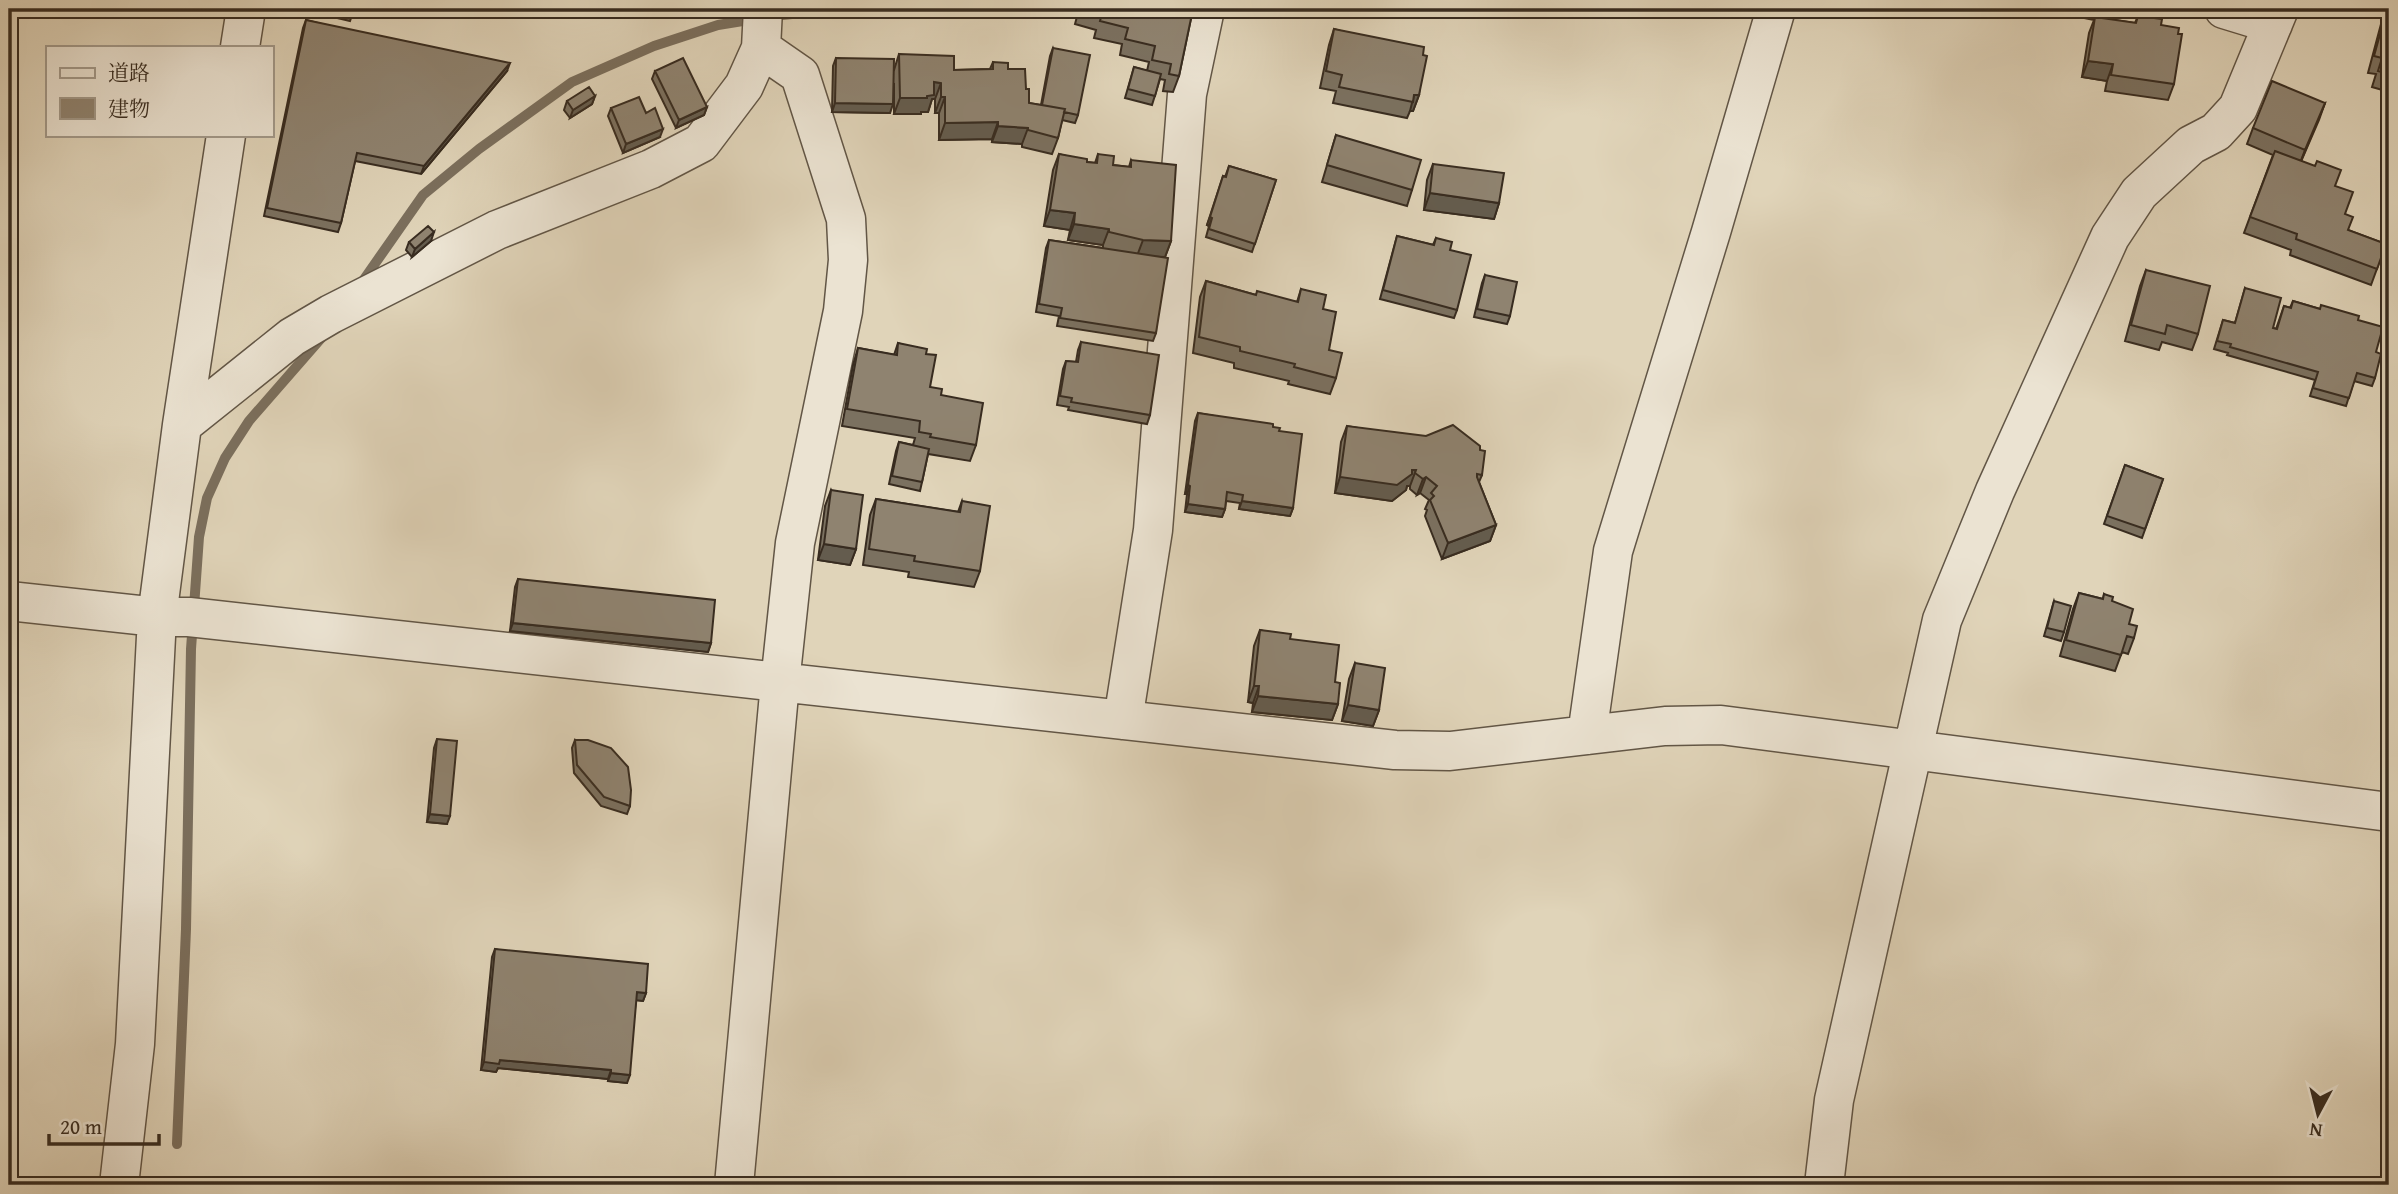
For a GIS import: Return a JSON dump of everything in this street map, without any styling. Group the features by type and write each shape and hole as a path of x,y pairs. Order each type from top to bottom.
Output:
{"street":[{"path":"240,46 246,9"},
{"path":"1123,720 1153,530 1187,94 1205,9"},
{"path":"1587,736 1613,551 1776,9"},
{"path":"1824,1185 1835,1100 1942,620 1995,491 2110,237 2139,193 2191,145 2216,132 2238,108 2276,17 2224,9"},
{"path":"182,425 292,337 331,314 497,230 651,169 701,143 744,86 762,29"},
{"path":"734,1185 780,683 796,543 843,311 848,260 846,219 800,75 762,29"},
{"path":"119,1185 183,617 182,425 226,136"},
{"path":"9,601 183,617 1395,750 1450,751 1665,726 1721,725 2389,811"}],"building":[{"path":"336,9 354,9 353,13"},
{"path":"1084,9 1193,9 1179,76 1169,74 1171,64 1152,60 1155,46 1125,39 1128,28 1100,21 1102,14"},
{"path":"2082,9 2110,9 2110,14"},
{"path":"2387,9 2389,74 2378,71 2382,58 2374,56"},
{"path":"2138,16 2162,19 2161,25 2179,28 2178,34 2182,34 2174,84 2111,75 2113,64 2088,61 2095,17 2136,23"},
{"path":"306,20 510,63 424,166 357,153 341,223 267,208"},
{"path":"1334,29 1424,47 1423,55 1427,56 1419,95 1414,95 1413,102 1339,87 1342,75 1326,71"},
{"path":"1053,48 1090,55 1078,115 1064,112 1065,109 1042,105"},
{"path":"899,54 954,56 954,70 993,69 993,62 1008,63 1008,69 1025,69 1029,103 1065,109 1058,138 1028,128 998,126 998,122 945,123 945,97 941,97 941,83 934,82 934,95 927,98 900,98"},
{"path":"683,58 707,107 679,120 655,71"},
{"path":"836,58 894,59 893,104 835,103"},
{"path":"1134,67 1161,74 1155,96 1128,89"},
{"path":"2272,81 2325,103 2305,150 2253,128"},
{"path":"589,87 595,96 573,110 567,101"},
{"path":"639,97 646,113 655,108 663,129 626,144 611,108"},
{"path":"1336,135 1421,160 1412,190 1327,165"},
{"path":"2275,151 2315,166 2317,161 2341,170 2335,186 2353,192 2345,214 2353,217 2348,230 2386,244 2377,269 2296,239 2297,234 2250,217"},
{"path":"1059,154 1097,163 1098,154 1114,156 1113,165 1131,167 1131,160 1176,165 1171,241 1143,240 1109,232 1109,229 1074,224 1075,213 1050,210"},
{"path":"1433,164 1504,173 1499,203 1430,193"},
{"path":"1229,166 1276,180 1255,244 1209,229 1223,176 1226,177"},
{"path":"428,226 434,232 415,249 409,242"},
{"path":"1397,236 1434,245 1436,238 1452,242 1450,250 1471,255 1457,310 1383,290"},
{"path":"1049,240 1168,258 1156,333 1060,318 1062,308 1039,304"},
{"path":"2146,270 2210,286 2198,334 2167,325 2165,334 2131,325"},
{"path":"1485,275 1517,282 1510,316 1477,309"},
{"path":"1206,281 1256,295 1257,291 1298,302 1301,289 1326,295 1323,309 1336,312 1329,350 1342,353 1336,378 1294,367 1295,364 1240,351 1240,347 1199,337"},
{"path":"2245,288 2281,298 2273,328 2277,329 2284,306 2291,308 2293,301 2320,309 2321,305 2359,316 2358,320 2383,327 2376,352 2381,354 2375,378 2357,373 2349,398 2313,388 2318,372 2217,341 2223,320 2235,323"},
{"path":"1081,342 1159,355 1150,415 1071,402 1072,398 1060,396 1066,361 1078,362"},
{"path":"898,343 927,349 926,354 936,355 930,387 942,389 941,395 983,403 976,445 930,437 931,434 919,432 920,421 847,409 858,348 897,355"},
{"path":"1198,413 1273,424 1273,427 1280,428 1279,431 1302,434 1293,508 1242,501 1243,495 1227,492 1225,509 1188,504"},
{"path":"1453,425 1480,446 1480,450 1485,451 1482,475 1477,474 1477,477 1496,525 1448,543 1430,500 1434,496 1431,493 1437,486 1426,477 1423,479 1415,473 1416,470 1412,470 1412,474 1397,485 1340,477 1347,426 1426,436"},
{"path":"899,442 929,449 922,482 892,476"},
{"path":"2125,465 2163,479 2145,529 2107,516"},
{"path":"831,490 863,495 856,549 824,544"},
{"path":"876,499 960,512 962,501 990,506 980,571 914,561 915,556 869,549"},
{"path":"518,579 715,600 711,643 513,623"},
{"path":"2079,593 2103,599 2104,594 2113,597 2112,601 2133,609 2129,624 2137,626 2134,638 2127,636 2121,655 2066,640"},
{"path":"2054,601 2071,606 2064,632 2047,628"},
{"path":"1260,630 1291,634 1290,639 1339,645 1335,682 1340,683 1338,704 1258,696 1259,686 1254,686"},
{"path":"1355,663 1385,668 1379,710 1348,705"},
{"path":"437,739 457,741 450,816 430,814"},
{"path":"575,740 588,740 611,748 628,767 630,806 604,797 577,765"},
{"path":"495,949 648,964 646,993 637,992 630,1075 611,1073 611,1070 500,1060 499,1064 484,1062"}],"waterway":[{"path":"771,16 845,9"},
{"path":"360,285 423,195 479,149 572,82 654,46 718,25 755,19"},
{"path":"177,1144 186,929 191,649 199,537 207,498 225,458 249,421 324,335"}]}
